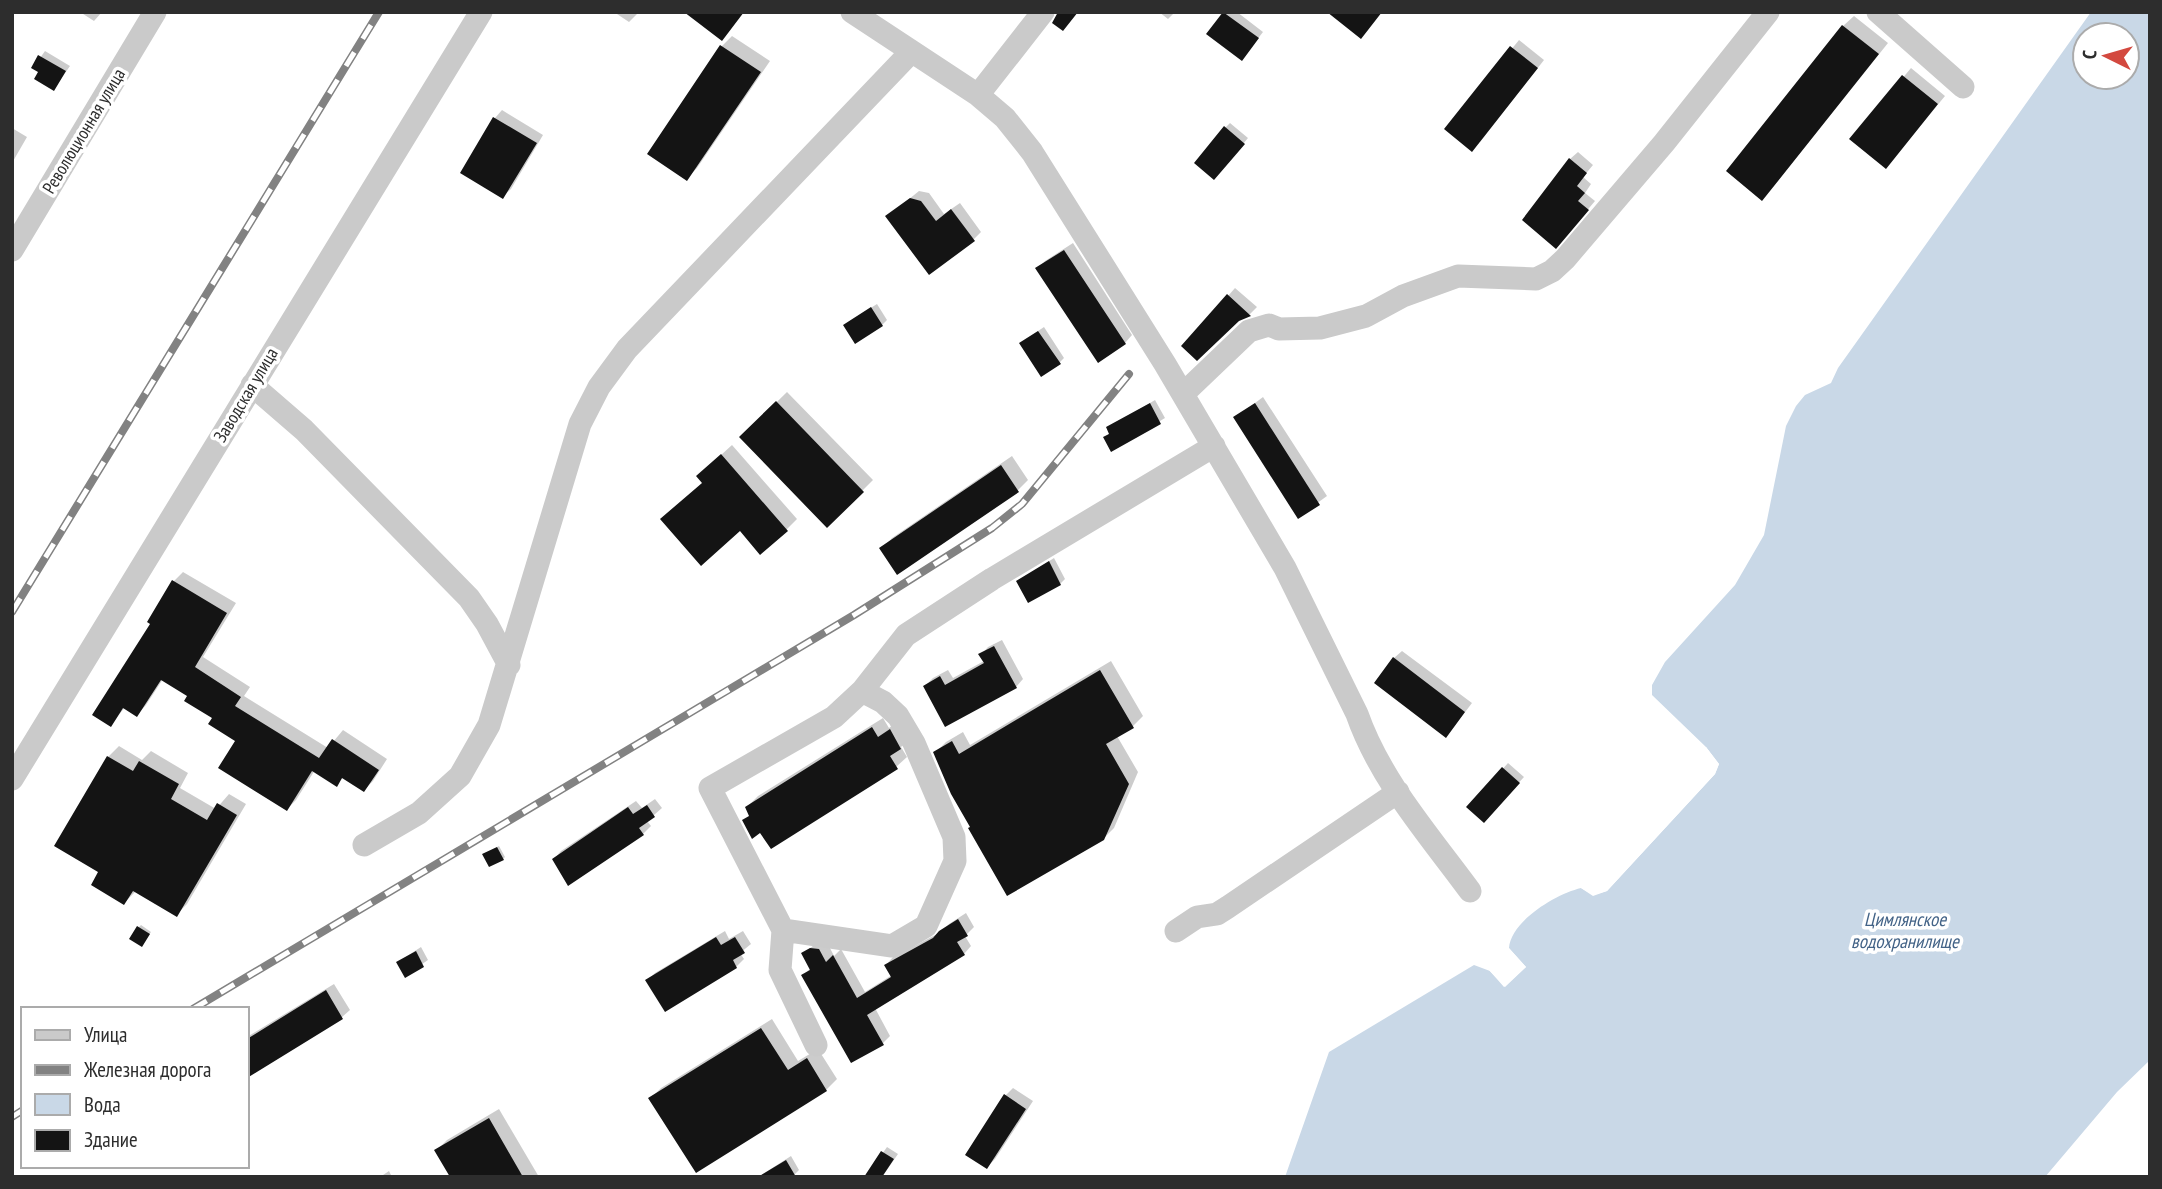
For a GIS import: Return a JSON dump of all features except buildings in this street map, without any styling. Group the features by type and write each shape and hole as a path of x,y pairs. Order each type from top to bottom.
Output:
{"street":[{"name":"Революционная улица","path":"13,246 155,12"},
{"name":"Заводская улица","path":"12,779 481,12"},
{"path":"852,12 978,95 1005,118 1031,152 1183,394 1285,568 1357,714 1366,738 1398,792 1470,891"},
{"path":"978,95 1043,12"},
{"path":"1183,394 1249,331 1257,328 1269,325 1279,329 1320,328 1366,316 1403,296 1458,276 1536,279 1552,271 1566,259 1664,143 1768,12"},
{"path":"1878,12 1964,87"},
{"path":"364,845 419,813 460,776 489,725 580,424 599,387 627,349 911,52"},
{"path":"253,385 304,430 469,598 487,624 509,665"},
{"path":"816,1045 780,970 783,930 710,788 834,717 862,691 906,635 992,579 1214,446"},
{"path":"783,930 892,946 926,926 955,861 954,837 914,743 898,716 883,702 862,691"},
{"path":"1176,931 1197,917 1217,914 1398,792"}],"water":[{"name":"Цимлянское водохранилище","path":"2091,12 2150,12 2150,1060 2117,1092 2045,1177 1285,1177 1329,1052 1474,965 1490,971 1504,987 1526,967 1509,948 1512,938 1526,919 1536,910 1571,891 1581,888 1593,895 1607,891 1715,774 1719,764 1706,747 1652,695 1652,685 1665,662 1735,585 1764,535 1786,426 1796,406 1805,395 1831,383 1838,368 2071,40 2071,91 2141,91 2141,21 2085,21"}],"pier":[{"path":"1706,747 1719,764 1715,774 1607,891 1593,896 1581,888 1583,886 1593,892 1605,888 1712,772 1715,765 1704,749"},
{"path":"1506,945 1526,967 1505,987 1484,965 1492,968 1505,982 1521,966 1506,951"}],"railway":[{"path":"12,612 379,12"},
{"path":"196,1007 854,615 992,528 1022,504 1129,374"},
{"path":"12,1117 21,1111"}]}
